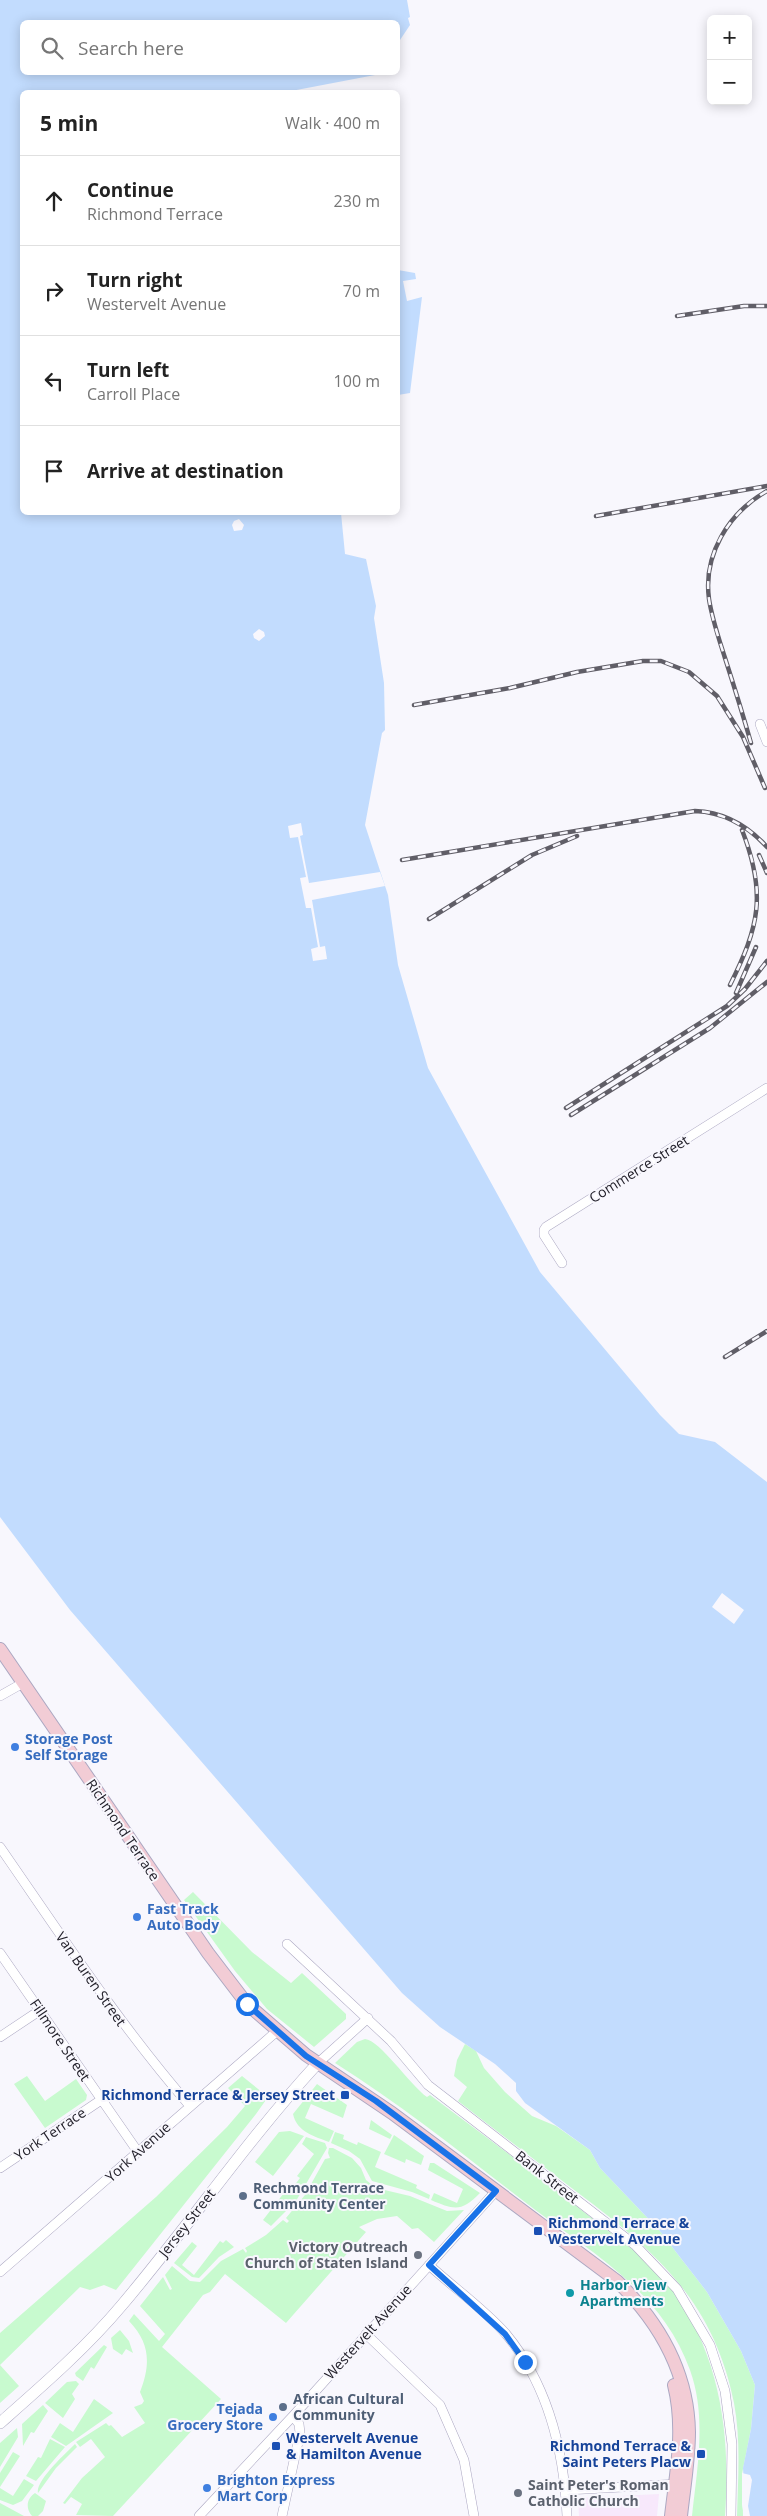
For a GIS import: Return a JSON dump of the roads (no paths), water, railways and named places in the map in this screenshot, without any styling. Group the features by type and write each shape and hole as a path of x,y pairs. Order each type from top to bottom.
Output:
{"main road":[{"name":"Richmond Terrace","path":"0,1649 208,1954 247,2004 276,2032 317,2064 387,2109 587,2259 641,2320 670,2371 676,2393 680,2428 681,2516"},
{"name":"Richmond Terrace","path":"671,2516 680,2484"}],"street":[{"path":"760,724 767,742"},
{"name":"Commerce Street","path":"562,1263 544,1235 546,1227 767,1088"},
{"path":"0,1696 23,1683"},
{"name":"Van Buren Street","path":"0,1847 106,2003 135,2041 190,2106"},
{"name":"Bank Street","path":"287,1944 368,2018 391,2041 432,2089 635,2245 660,2269 682,2296 710,2346 725,2391 732,2444 731,2516"},
{"name":"Fillmore Street","path":"0,1953 138,2152"},
{"path":"0,2037 39,2011"},
{"name":"Jersey Street","path":"0,2423 57,2371 121,2306 237,2159 317,2064 368,2018"},
{"name":"York Avenue","path":"0,2272 276,2032"},
{"name":"York Terrace","path":"0,2168 101,2100"},
{"name":"Westervelt Avenue","path":"199,2516 293,2416 496,2191"},
{"path":"429,2265 505,2334 525,2362 548,2409 555,2433 566,2490 567,2516"},
{"path":"366,2334 440,2405 464,2460 474,2516"},
{"path":"282,2516 300,2433 299,2424 293,2416"},
{"path":"566,2490 680,2484"}],"water":[{"path":"0,0 407,0 410,25 400,40 400,20 20,20 20,75 375,75 296,90 20,90 20,515 341,515 345,554 366,559 376,606 374,618 384,683 385,730 382,733 365,825 388,895 398,965 428,1068 540,1272 660,1415 679,1434 715,1442 767,1482 767,2516 746,2516 743,2468 751,2429 755,2385 741,2351 707,2292 659,2230 600,2168 590,2150 525,2103 516,2091 516,2083 495,2064 440,2027 402,1993 70,1610 0,1517","holes":["239,519 244,525 242,530 234,531 232,525 234,521","259,629 264,632 265,636 259,641 254,638 253,634"]},
{"path":"400,270 415,273 416,279 403,281 407,301 422,297 410,393 400,395"}],"railway":[{"path":"677,316 744,306 767,306"},
{"path":"596,516 767,486"},
{"path":"751,743 714,621 709,599 708,583 714,551 721,537 741,511 767,491"},
{"path":"414,705 510,688 577,672 643,661 661,661 689,672 717,696 743,737 765,788"},
{"path":"402,860 695,811 725,817 752,833 767,847"},
{"path":"730,985 748,945 756,910 755,873 742,830"},
{"path":"429,919 532,855 577,836"},
{"path":"759,855 767,873"},
{"path":"736,993 756,947"},
{"path":"566,1108 727,1006 745,989 767,961"},
{"path":"571,1115 710,1028 767,982"},
{"path":"725,1357 767,1331"}],"place":[{"name":"Storage Post Self Storage","path":"15,1747"},
{"name":"Fast Track Auto Body","path":"137,1917"},
{"name":"Richmond Terrace & Jersey Street","path":"345,2095"},
{"name":"Rechmond Terrace Community Center","path":"243,2196"},
{"name":"Richmond Terrace & Westervelt Avenue","path":"538,2231"},
{"name":"Victory Outreach Church of Staten Island","path":"418,2255"},
{"name":"Harbor View Apartments","path":"570,2293"},
{"name":"African Cultural Community","path":"283,2407"},
{"name":"Tejada Grocery Store","path":"273,2417"},
{"name":"Westervelt Avenue & Hamilton Avenue","path":"276,2446"},
{"name":"Richmond Terrace & Saint Peters Placw","path":"701,2454"},
{"name":"Brighton Express Mart Corp","path":"207,2488"},
{"name":"Saint Peter's Roman Catholic Church","path":"518,2493"}]}
